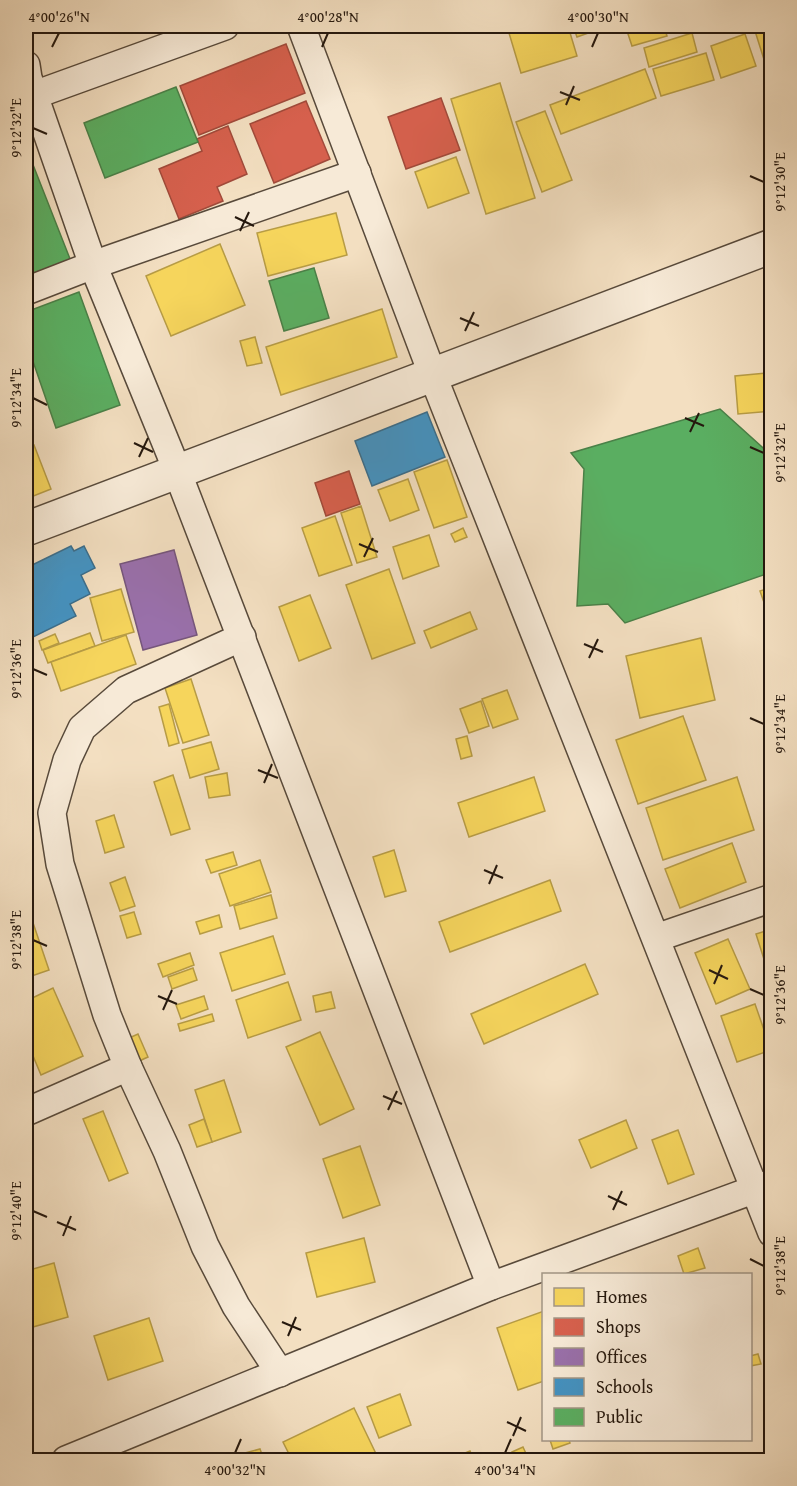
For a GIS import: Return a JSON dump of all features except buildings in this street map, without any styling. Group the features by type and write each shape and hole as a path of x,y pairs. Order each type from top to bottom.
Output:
{"street":[{"path":"30,96 225,26"},
{"path":"301,26 433,374 656,938 764,1186 771,1233"},
{"path":"26,65 30,96 93,265 242,637 491,1286"},
{"path":"26,291 357,172"},
{"path":"26,529 771,246"},
{"path":"242,637 126,690 82,728 67,760 52,813 60,864 107,1015 128,1067 167,1151 205,1246 236,1306 280,1373"},
{"path":"656,938 771,898"},
{"path":"26,1112 128,1067"},
{"path":"66,1461 491,1286 764,1186"}]}
